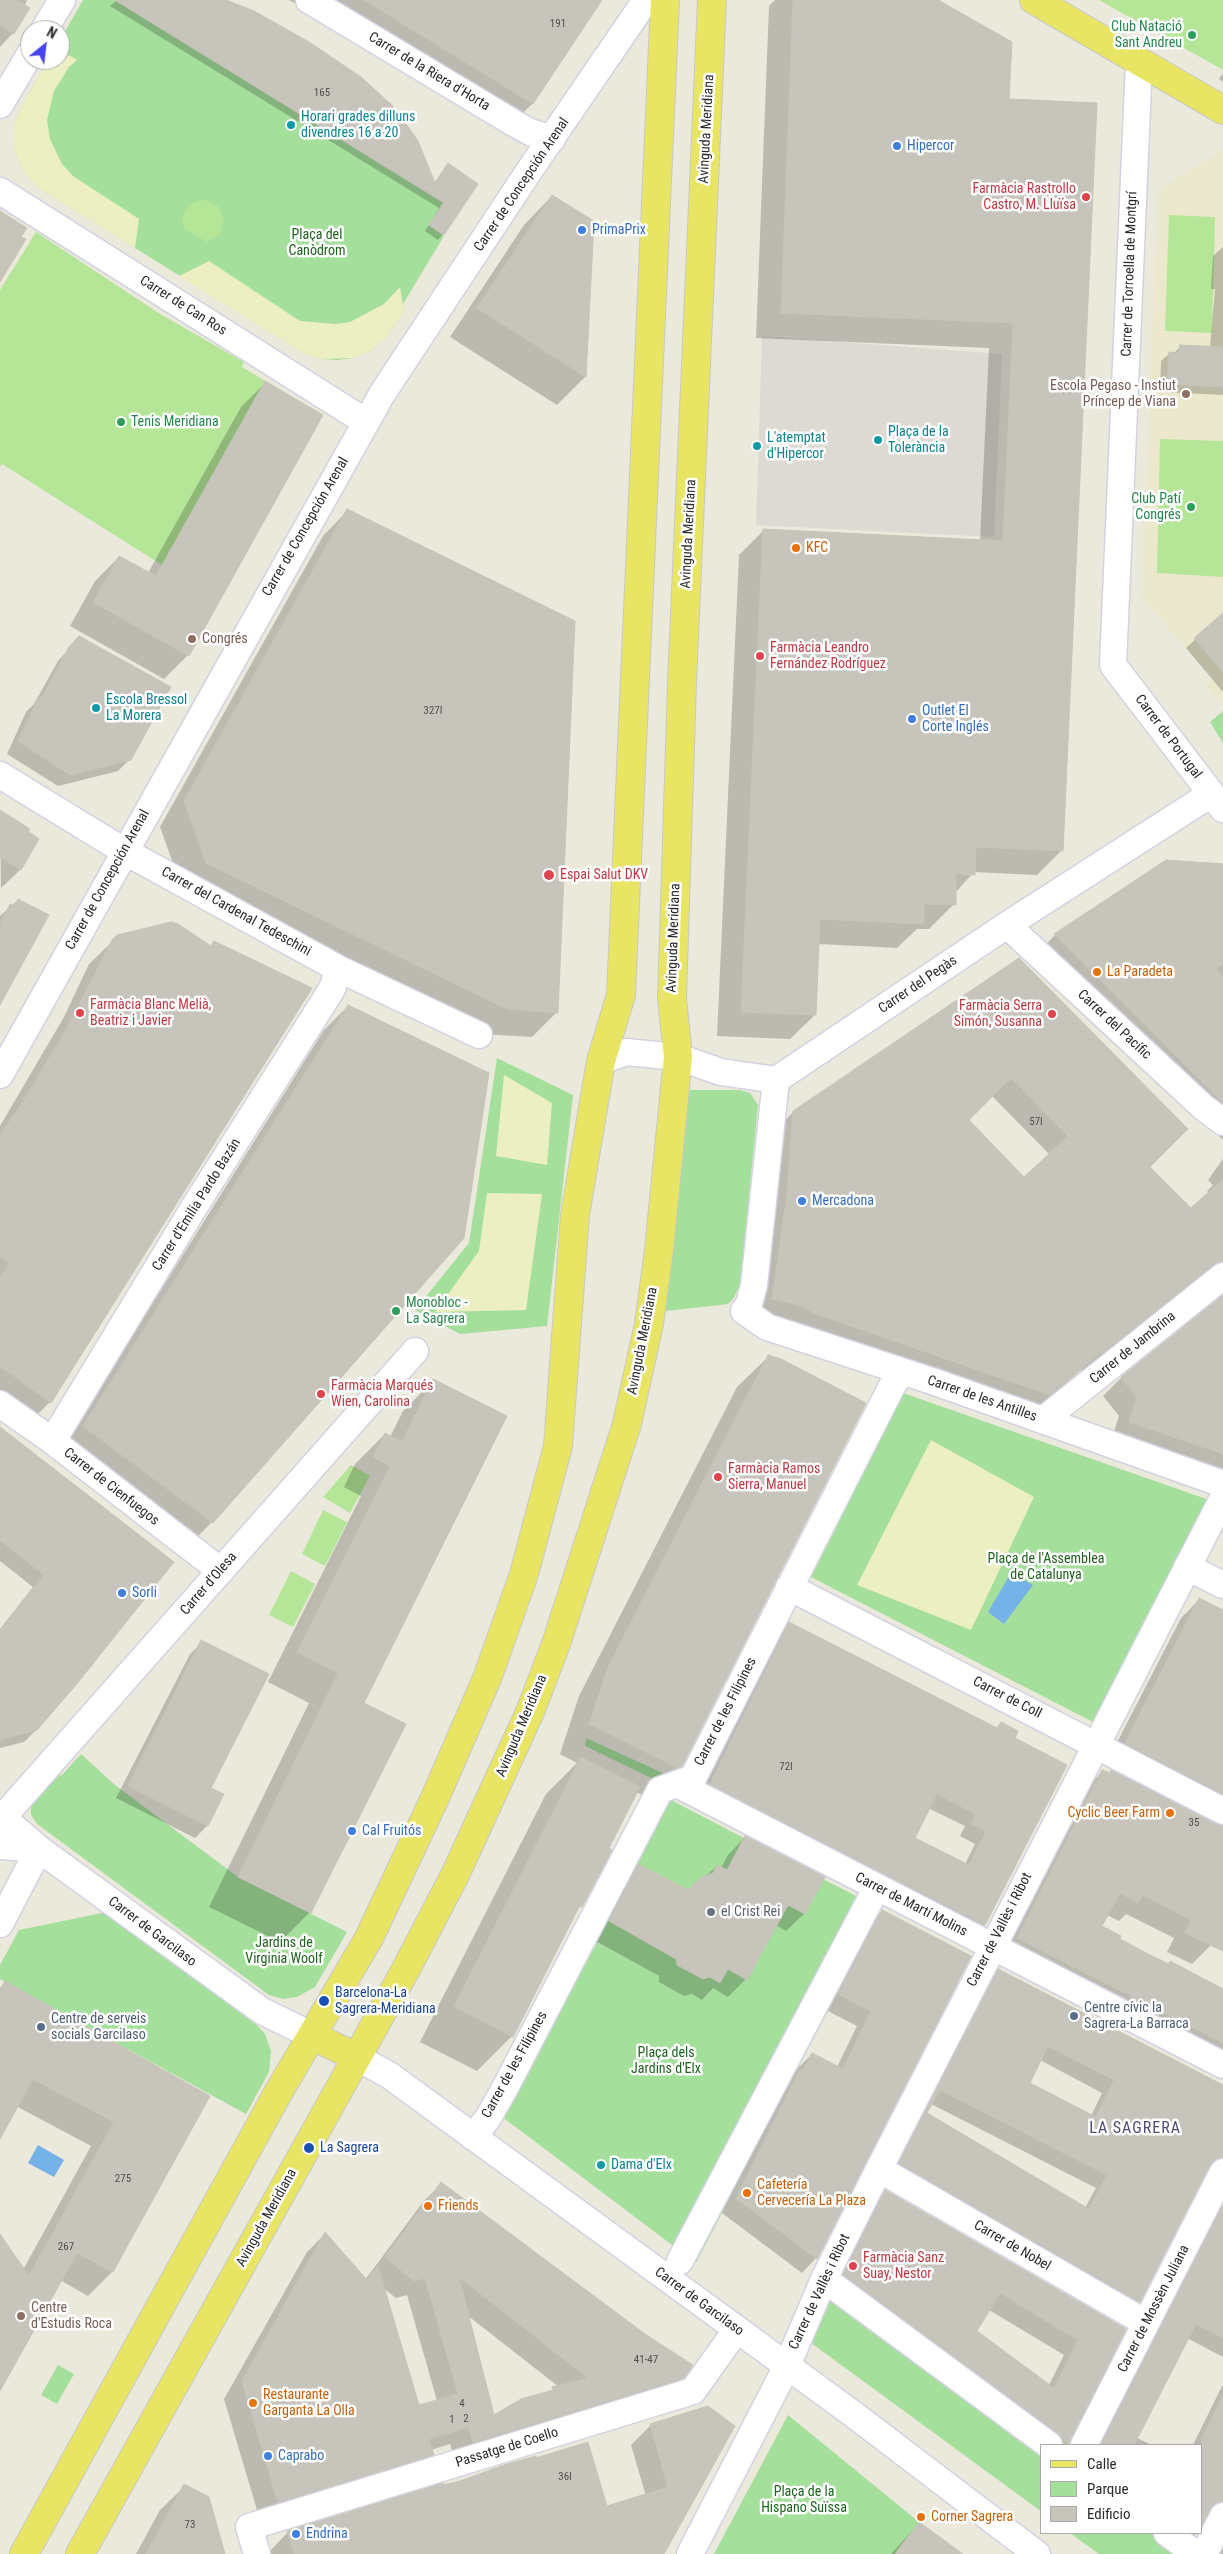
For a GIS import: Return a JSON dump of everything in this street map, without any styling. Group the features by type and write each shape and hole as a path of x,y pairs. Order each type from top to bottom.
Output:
{"main road":[{"path":"24,2554 273,2102 369,1938 435,1798 488,1676 524,1574 558,1446 575,1215 602,1061 621,995 665,0"},
{"name":"Avinguda Meridiana","path":"80,2554 405,1971 455,1875 530,1712 556,1644 627,1424 649,1324 657,1268 678,1057 672,998 682,683 712,0"},
{"path":"1034,0 1223,110"},
{"path":"313,2036 356,2057"}],"street":[{"path":"50,20 62,0"},
{"name":"Carrer de la Riera d'Horta","path":"309,0 518,126 552,139"},
{"name":"Carrer de Concepción Arenal","path":"0,1075 382,394 646,0"},
{"name":"Carrer de Torroella de Montgrí","path":"1113,665 1139,62"},
{"path":"0,105 21,70"},
{"name":"Carrer de Can Ros","path":"0,190 366,422"},
{"name":"Carrer de Portugal","path":"1113,665 1217,802"},
{"name":"Carrer del Cardenal Tedeschini","path":"0,775 124,851 339,969 480,1034"},
{"name":"Carrer del Pegàs","path":"776,1080 1007,925 1217,802"},
{"name":"Carrer del Pacífic","path":"1007,925 1203,1107 1223,1122"},
{"name":"Carrer d'Emilia Pardo Bazán","path":"51,1440 58,1432 188,1218 332,989 339,969"},
{"path":"602,1061 626,1052 678,1057 721,1072 776,1080"},
{"name":"Carrer de les Antilles","path":"776,1080 756,1275 752,1296 744,1311 767,1327 1043,1420 1223,1484"},
{"name":"Carrer de Jambrina","path":"1043,1420 1223,1276"},
{"name":"Carrer d'Olesa","path":"1,1816 415,1352"},
{"name":"Carrer de les Filipines","path":"473,2137 488,2118 506,2086 660,1790 679,1785 693,1778 892,1386 902,1372"},
{"name":"Carrer de Cienfuegos","path":"0,1404 51,1440 221,1571"},
{"name":"Carrer de Vallès i Ribot","path":"690,2554 787,2366 824,2279 878,2169 1223,1498"},
{"path":"1187,1567 1223,1585"},
{"name":"Carrer de Coll","path":"789,1588 1223,1811"},
{"name":"Carrer de Martí Molins","path":"679,1785 1223,2065"},
{"name":"Carrer de Garcilaso","path":"1,1816 39,1849 262,2011 313,2036"},
{"path":"0,1846 39,1849 0,1924"},
{"path":"680,2261 877,1888"},
{"name":"Carrer de Garcilaso","path":"356,2057 389,2075 737,2329 1037,2554"},
{"name":"Carrer de Nobel","path":"878,2169 1146,2323"},
{"name":"Carrer de Mossèn Juliana","path":"1085,2444 1223,2172"},
{"path":"824,2279 1048,2444"},
{"name":"Passatge de Coello","path":"257,2554 249,2527 693,2391 737,2329"},
{"path":"1204,2554 1223,2516"},
{"path":"1168,2534 1196,2554"}],"shaded area":[{"name":"Escola Pegaso - Instiut Príncep de Viana","path":"1223,149 1223,707 1206,685 1213,679 1142,599 1158,190"},
{"name":"Plaça de la Tolerància","path":"762,336 1002,354 994,537 756,525"}],"green space":[{"name":"Plaça del Canòdrom","path":"83,0 114,0 443,203 428,225 444,236 403,304 404,311 386,337 370,351 354,358 322,359 305,354 39,188 28,177 19,162 14,146 14,125 20,110 42,70 70,70 70,23"},
{"name":"Club Natació Sant Andreu","path":"1099,0 1223,0 1223,70"},
{"path":"205,200 218,206 224,219 220,234 207,242 184,228 182,221 184,212 190,205 197,201"},
{"path":"1169,215 1215,217 1212,333 1165,331"},
{"name":"Tenis Meridiana","path":"36,232 160,314 244,362 242,367 265,381 162,565 2,464 0,467 0,290"},
{"name":"Club Patí Congrés","path":"1160,439 1223,441 1223,577 1157,573"},
{"path":"1223,711 1223,743 1210,722"},
{"path":"497,1058 573,1095 547,1326 460,1334 415,1310 469,1243"},
{"path":"690,1090 740,1090 750,1093 758,1105 740,1285 733,1299 728,1304 666,1311 662,1307 684,1093"},
{"name":"Plaça de l'Assemblea de Catalunya","path":"903,1393 1215,1502 1095,1723 805,1574"},
{"path":"351,1465 370,1476 350,1513 323,1497"},
{"path":"323,1510 347,1522 325,1566 302,1554"},
{"path":"291,1571 315,1584 293,1627 269,1615"},
{"path":"586,1738 665,1774 653,1779 585,1746"},
{"name":"Jardins de Virginia Woolf","path":"81,1754 115,1785 238,1877 347,1932 315,1987 297,1997 283,1999 269,1995 37,1824 31,1815 31,1801 56,1771 61,1776"},
{"name":"Plaça dels Jardins d'Elx","path":"667,1798 881,1909 696,2263 501,2116"},
{"name":"Jardins de Virginia Woolf","path":"102,1913 111,1915 258,2026 265,2034 271,2051 269,2072 246,2114 0,1979 0,1965 19,1930"},
{"path":"833,2292 1040,2446 1040,2511 807,2340"},
{"path":"58,2365 74,2374 57,2404 41,2395"},
{"name":"Plaça de la Hispano Suïssa","path":"788,2415 919,2522 895,2554 714,2554"},
{"path":"1071,2534 1158,2534 1186,2554 1099,2554"}],"sand":[{"path":"70,56 77,60 70,66"},
{"path":"42,70 67,70 54,91 47,120 50,139 62,164 73,176 139,219 135,248 39,188 28,177 19,162 14,146 14,125 20,110"},
{"path":"209,261 300,321 336,324 350,322 384,304 400,287 404,311 386,337 370,351 354,358 322,359 305,354 179,276"},
{"path":"504,1075 552,1103 547,1165 496,1156"},
{"path":"487,1193 542,1194 526,1310 435,1312 479,1251"},
{"path":"931,1440 1034,1497 971,1630 857,1585"}],"water":[{"path":"1011,1573 1033,1585 1004,1624 988,1612"},
{"path":"38,2145 64,2160 54,2177 28,2163"}],"building":[{"path":"0,0 17,0 30,8 23,20 20,20 20,24 14,34 0,25"},
{"path":"115,0 226,0 254,11 309,42 361,77 395,108 418,141 435,183 448,163 478,184 444,235 430,225 444,202"},
{"path":"364,0 602,0 533,104"},
{"path":"793,0 938,0 1012,42 1009,99 1097,103 1063,851 976,847 975,875 956,874 956,905 924,904 924,924 820,919 816,1015 741,1012 763,529 1003,541 1013,323 781,313"},
{"path":"552,195 594,221 586,377 477,308"},
{"path":"0,211 27,228 21,237 26,239 0,282"},
{"path":"1180,345 1223,347 1223,387 1167,384 1169,352 1179,353"},
{"path":"265,381 323,415 189,656 93,602 119,556 156,576"},
{"path":"347,509 575,621 558,1013 507,1009 206,863 184,801"},
{"path":"1223,613 1223,672 1194,638"},
{"name":"Escola Bressol La Morera","path":"79,636 171,687 131,760 70,775 18,741 38,699 42,697 69,647"},
{"path":"0,810 30,829 28,831 39,839 21,870 0,857"},
{"path":"1166,860 1223,864 1223,963 1216,969 1223,978 1223,1103 1054,934"},
{"path":"18,899 49,915 0,1005 0,924 10,904 14,906"},
{"path":"171,922 178,924 211,946 214,941 312,988 51,1403 0,1366 0,1277 10,1264 0,1257 0,1134 19,1108 67,1028 112,940 117,935"},
{"path":"1019,958 1188,1129 1150,1167 1191,1208 1223,1179 1223,1261 1214,1264 1100,1353 1050,1395 813,1313 805,1307 772,1299 787,1194 793,1111","holes":["1011,1078 1068,1136 1024,1177 969,1120"]},
{"path":"348,1005 489,1073 464,1238 213,1523 83,1426"},
{"path":"1223,1295 1223,1454 1129,1422 1137,1397 1121,1377"},
{"path":"768,1355 781,1359 866,1403 682,1766 678,1768 589,1724 609,1665"},
{"path":"433,1379 507,1416 364,1703 406,1724 311,1913 238,1877 338,1673 297,1652 390,1466 373,1457 385,1433 402,1442"},
{"path":"0,1427 174,1562 76,1685 37,1730 0,1740 0,1630 44,1575 0,1540"},
{"path":"1199,1598 1223,1610 1223,1794 1125,1743"},
{"path":"789,1622 997,1728 1001,1722 1018,1731 1015,1738 1067,1765 985,1925 710,1784","holes":["937,1794 976,1814 971,1824 986,1831 969,1865 915,1838"]},
{"path":"201,1640 269,1674 211,1788 224,1794 208,1826 128,1786"},
{"path":"581,1757 640,1787 609,1848 612,1850 582,1907 580,1905 513,2037 454,2006"},
{"path":"1102,1770 1110,1773 1111,1770 1223,1826 1223,1951 1185,1933 1191,1920 1143,1895 1138,1903 1120,1893 1102,1926 1121,1936 1120,1939 1152,1956 1169,1964 1170,1961 1223,1989 1223,2043 1017,1938"},
{"name":"el Crist Rei","path":"745,1836 825,1877 805,1914 788,1905 747,1980 728,1969 720,1983 710,1977 703,1979 677,1965 676,1959 609,1921 638,1864 688,1890 702,1877 713,1873 717,1865 727,1870"},
{"path":"882,1910 971,1956 817,2259 736,2198 800,2069 802,2072 812,2053 843,2069 871,2011 838,1994"},
{"path":"998,1969 1223,2085 1223,2157 1215,2159 1210,2165 1140,2302 899,2163","holes":["1048,2046 1114,2080 1096,2117 1030,2083","940,2090 1107,2175 1089,2209 927,2113"]},
{"path":"5,1981 210,2096 113,2272 77,2253 0,2391 0,2234 29,2276 114,2122 33,2079 0,2139 0,1991"},
{"path":"441,2182 645,2334 693,2365 684,2378 473,2442 468,2427 429,2439 434,2455 278,2503 242,2381 325,2232 367,2280 378,2266 419,2405 458,2394 425,2278 414,2281 385,2257","holes":["459,2277 588,2378 552,2387 553,2390 521,2399 494,2415"]},
{"path":"885,2190 1126,2329 1069,2444 1058,2433 843,2274","holes":["1000,2293 1078,2340 1054,2388 977,2331"]},
{"path":"1223,2205 1223,2338 1196,2324 1135,2444 1102,2444"},
{"path":"1223,2395 1223,2501 1214,2504 1203,2523 1203,2444 1202,2438"},
{"path":"708,2406 735,2426 664,2554 294,2554 287,2531 443,2483 443,2485 460,2481 504,2465 536,2456 536,2458 588,2442 607,2506 668,2487 650,2424"},
{"path":"184,2484 209,2497 225,2554 146,2554"},
{"path":"919,2522 963,2554 895,2554"}],"place":[{"name":"Club Natació Sant Andreu","path":"1192,35"},
{"name":"Horari grades dilluns divendres 16 a 20","path":"291,125"},
{"name":"Hipercor","path":"897,146"},
{"name":"Farmàcia Rastrollo Castro, M. Lluïsa","path":"1086,197"},
{"name":"PrimaPrix","path":"582,230"},
{"name":"Escola Pegaso - Instiut Príncep de Viana","path":"1186,394"},
{"name":"Tenis Meridiana","path":"121,422"},
{"name":"Plaça de la Tolerància","path":"878,440"},
{"name":"L'atemptat d'Hipercor","path":"757,446"},
{"name":"Club Patí Congrés","path":"1191,507"},
{"name":"KFC","path":"796,548"},
{"name":"Congrés","path":"192,639"},
{"name":"Farmàcia Leandro Fernández Rodríguez","path":"760,656"},
{"name":"Escola Bressol La Morera","path":"96,708"},
{"name":"Outlet El Corte Inglés","path":"912,719"},
{"name":"Espai Salut DKV","path":"549,875"},
{"name":"La Paradeta","path":"1097,972"},
{"name":"Farmàcia Blanc Melià, Beatriz i Javier","path":"80,1013"},
{"name":"Farmàcia Serra Simón, Susanna","path":"1052,1014"},
{"name":"Mercadona","path":"802,1201"},
{"name":"Monobloc - La Sagrera","path":"396,1311"},
{"name":"Farmàcia Marqués Wien, Carolina","path":"321,1394"},
{"name":"Farmàcia Ramos Sierra, Manuel","path":"718,1477"},
{"name":"Sorli","path":"122,1593"},
{"name":"Cyclic Beer Farm","path":"1170,1813"},
{"name":"Cal Fruitós","path":"352,1831"},
{"name":"el Crist Rei","path":"711,1912"},
{"name":"Barcelona-La Sagrera-Meridiana","path":"324,2001"},
{"name":"Centre cívic la Sagrera-La Barraca","path":"1074,2016"},
{"name":"Centre de serveis socials Garcilaso","path":"41,2027"},
{"name":"La Sagrera","path":"309,2148"},
{"name":"Dama d'Elx","path":"601,2165"},
{"name":"Cafetería Cervecería La Plaza","path":"747,2193"},
{"name":"Friends","path":"428,2206"},
{"name":"Farmàcia Sanz Suay, Nestor","path":"853,2266"},
{"name":"Centre d'Estudis Roca","path":"21,2316"},
{"name":"Restaurante Garganta La Olla","path":"253,2403"},
{"name":"Caprabo","path":"268,2456"},
{"name":"Corner Sagrera","path":"921,2517"},
{"name":"Endrina","path":"296,2534"}],"district":[{"name":"LA SAGRERA","path":"1135,2129"}]}
